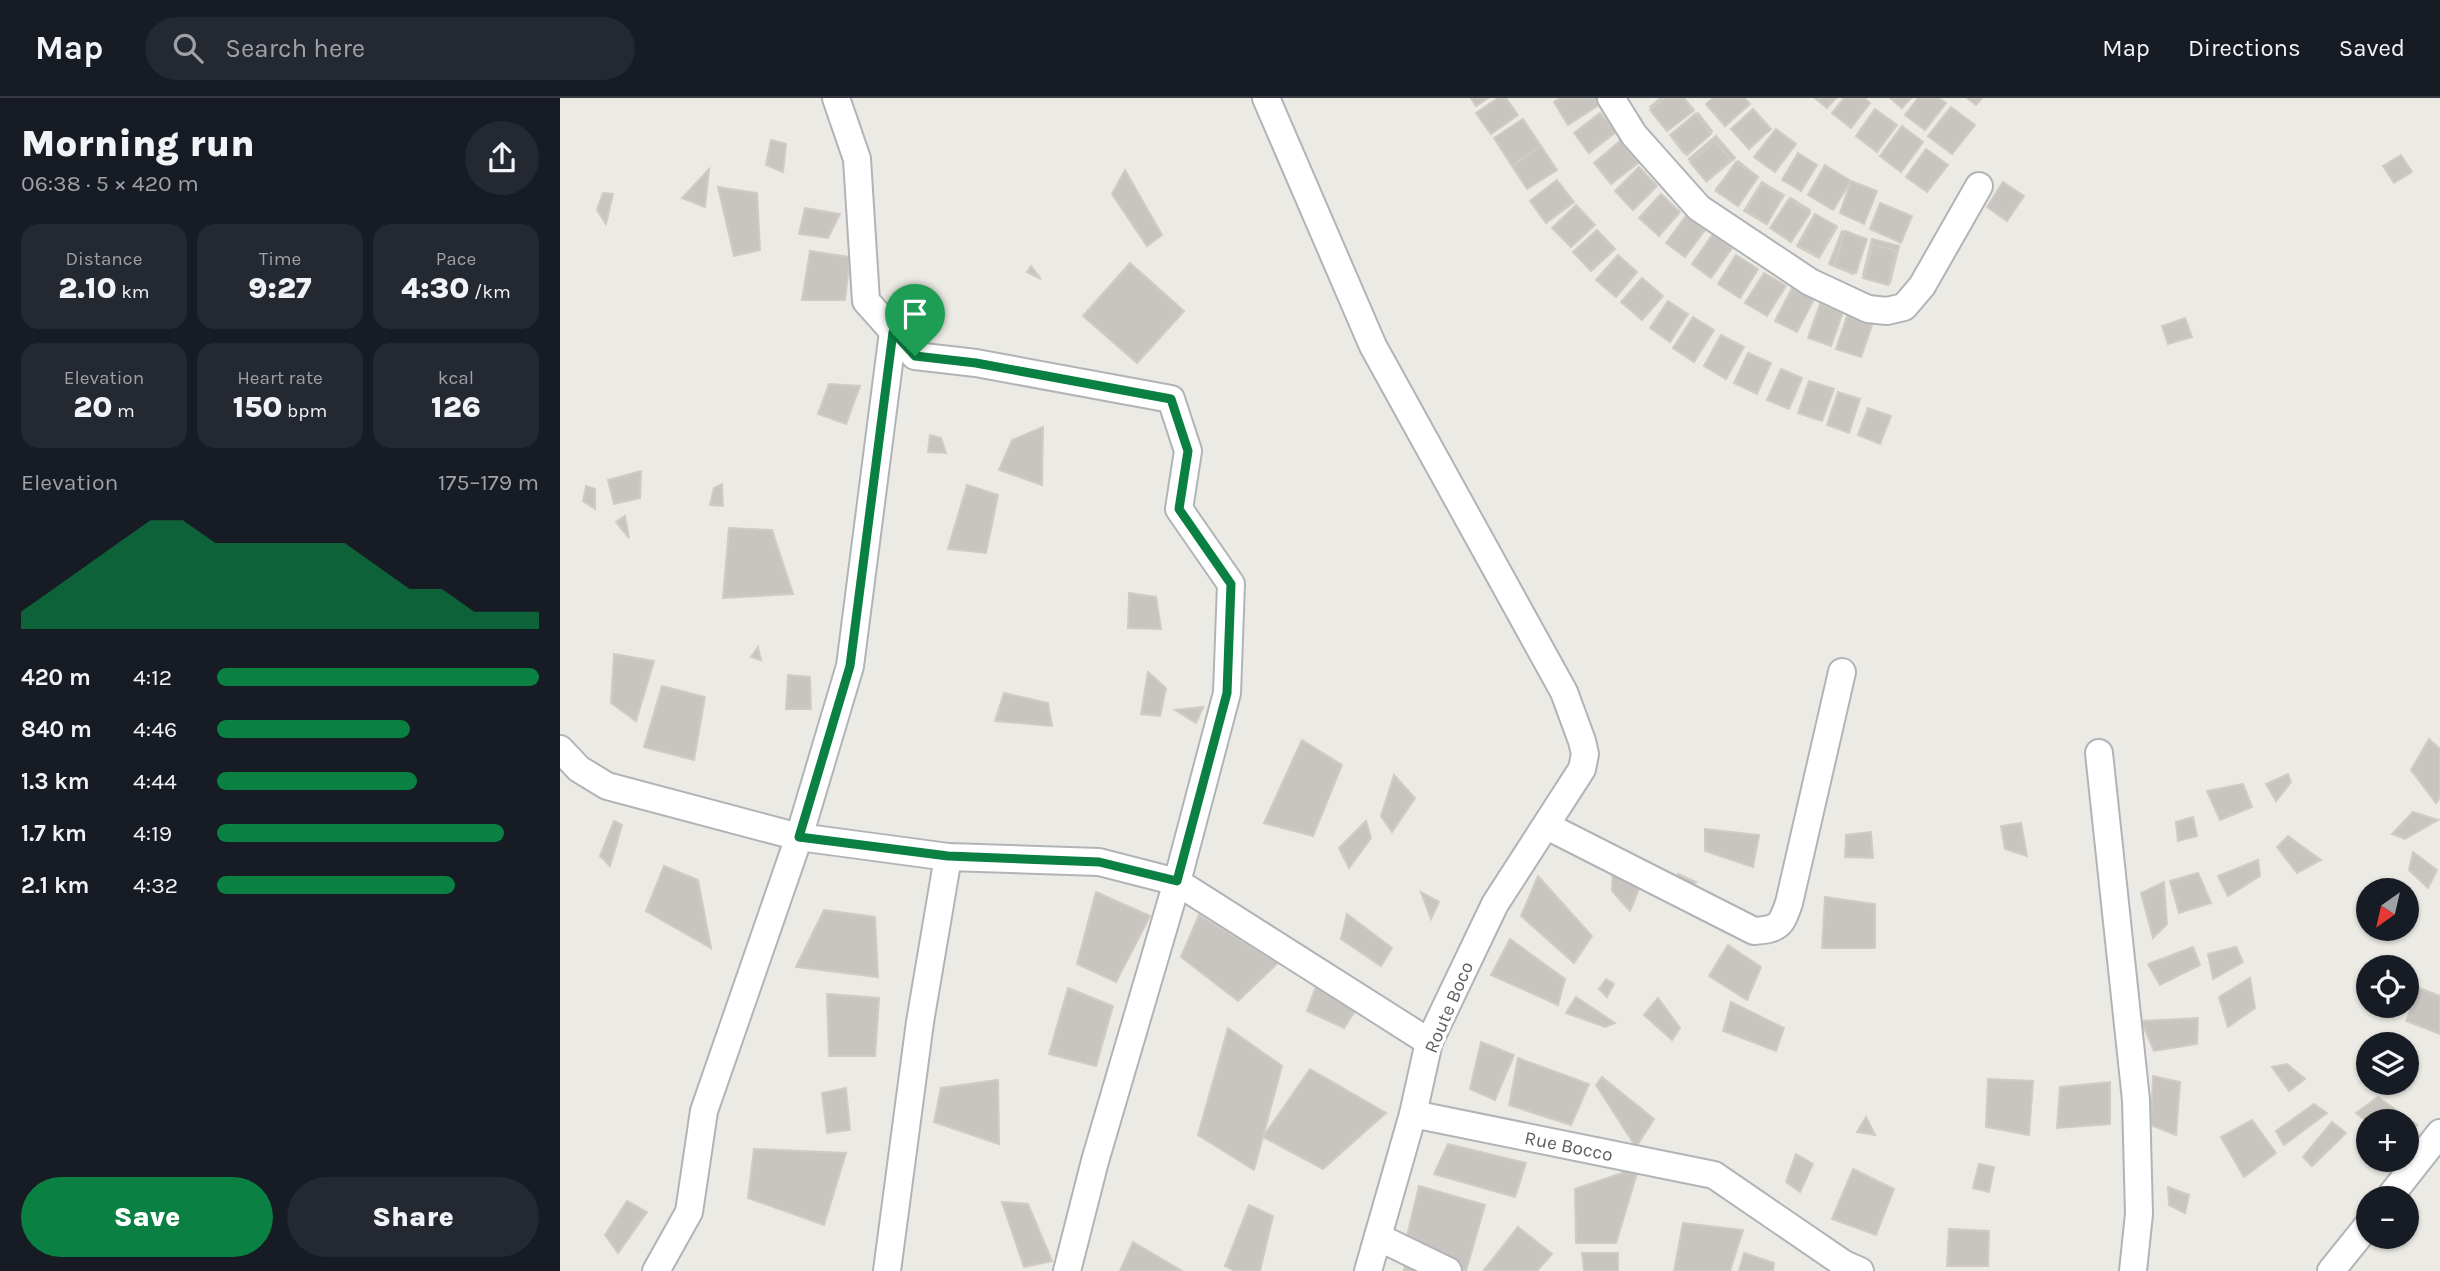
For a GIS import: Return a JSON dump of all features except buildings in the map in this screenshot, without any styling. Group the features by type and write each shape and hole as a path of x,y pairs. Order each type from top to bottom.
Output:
{"street":[{"path":"836,98 857,159 866,300 915,356 976,363 1171,399 1188,451 1179,509 1231,584 1227,693 1177,881 1095,1161 1067,1271"},
{"name":"Route Boco","path":"1266,98 1373,346 1564,692 1585,754 1576,783 1494,905 1429,1042 1413,1114"},
{"path":"1611,98 1634,135 1699,208 1810,282 1868,309 1887,311 1904,307 1922,286 1979,186"},
{"path":"656,1271 689,1212 704,1111 799,837 850,666 893,332"},
{"path":"1547,825 1754,931 1773,929 1783,921 1789,903 1842,672"},
{"path":"560,749 579,769 607,786 799,837 948,856 1099,862 1177,881 1429,1042"},
{"path":"2099,753 2136,1100 2139,1214 2133,1271"},
{"path":"887,1271 920,1022 948,856"},
{"path":"1368,1271 1413,1114"},
{"name":"Rue Bocco","path":"1413,1114 1714,1175 1844,1264 1860,1271"},
{"path":"2398,1186 2440,1133"},
{"path":"1378,1237 1448,1271"},
{"path":"2331,1271 2356,1240"}],"route":[{"path":"893,332 915,356 976,363 1171,399 1188,451 1179,509 1231,584 1227,693 1177,881 1099,862 948,856 799,837 850,666 893,332"}]}
